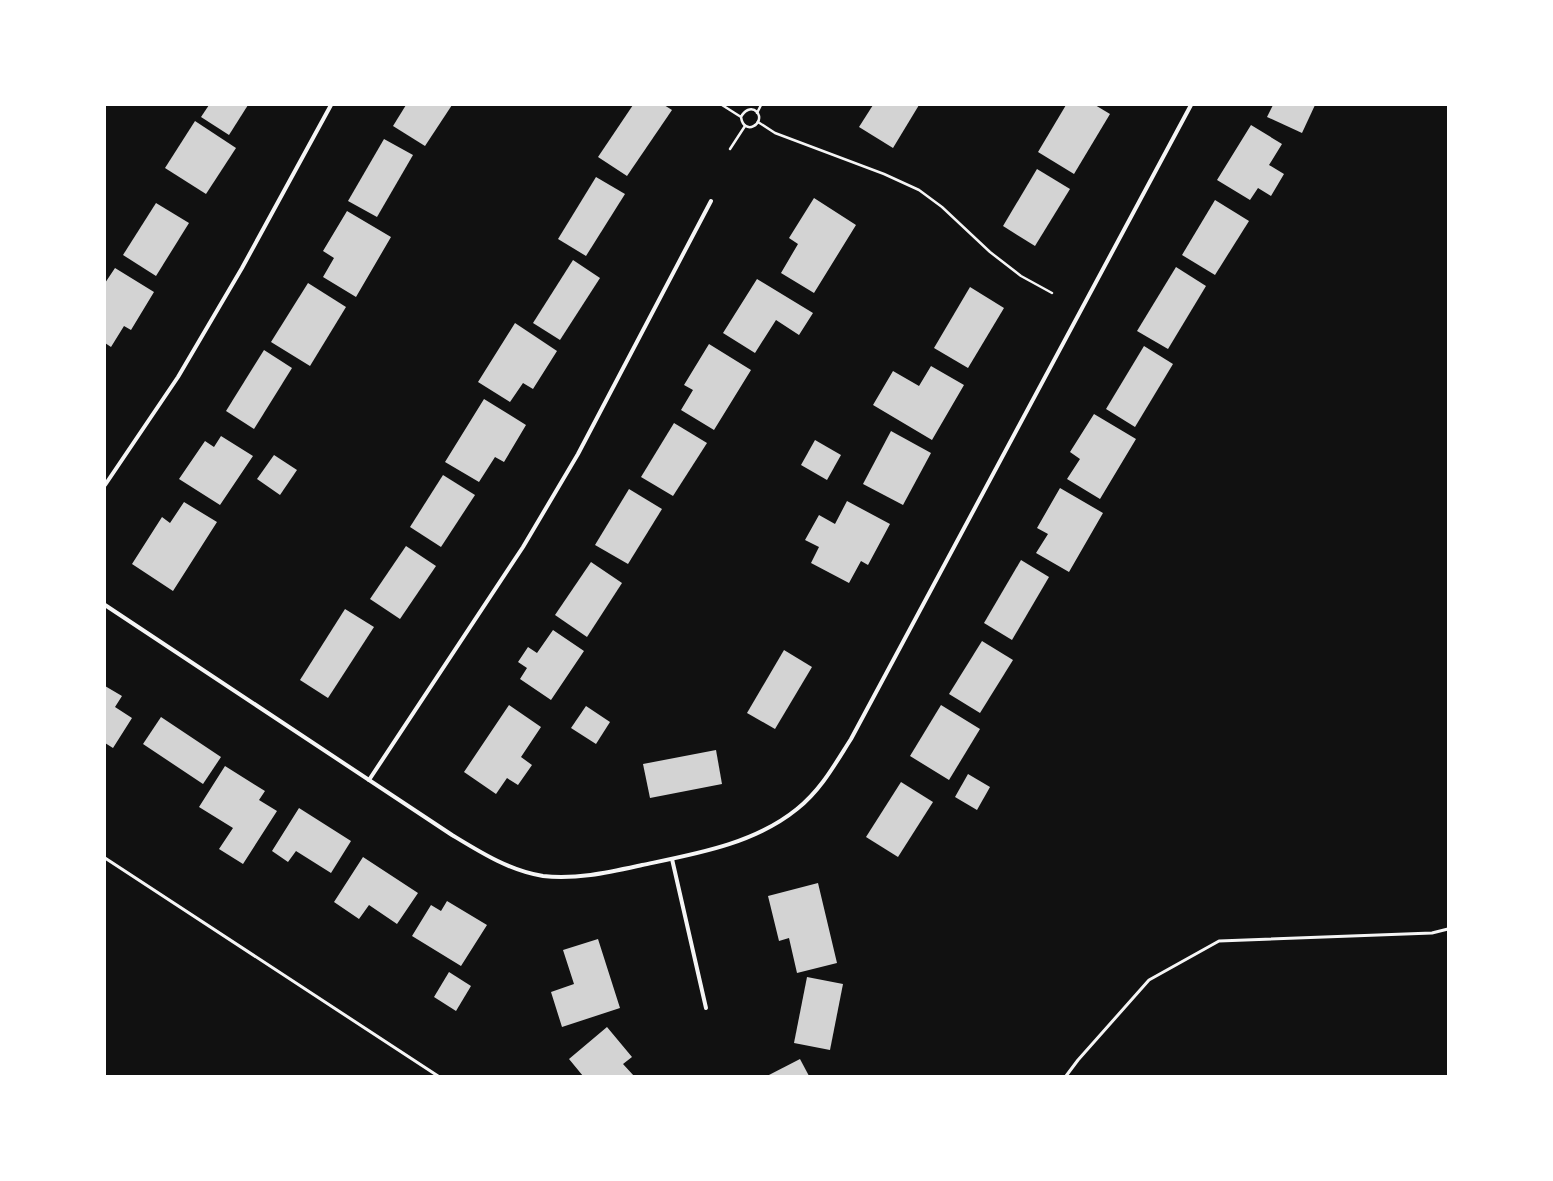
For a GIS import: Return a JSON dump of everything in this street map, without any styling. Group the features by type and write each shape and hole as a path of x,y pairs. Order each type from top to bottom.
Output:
{"street":[{"path":"105,485 178,377 242,268 331,105"},
{"path":"105,605 464,842 487,856 516,869 543,876 602,874 672,859 727,845 753,835 778,822 798,808 815,792 831,771 851,739 1191,105"},
{"path":"369,780 523,547 578,454 711,201"},
{"path":"672,859 706,1008"}],"lane":[{"path":"105,858 438,1076"},
{"path":"1066,1076 1078,1060 1149,980 1219,941 1432,933 1448,929"}],"path":[{"path":"722,105 741,117 745,126 750,128 755,126 759,117 753,110 748,110 744,112 741,117"},
{"path":"757,113 761,105"},
{"path":"758,122 775,133 884,174 919,190 942,207 990,252 1021,276 1052,293"},
{"path":"730,149 745,126"}],"building":[{"path":"209,105 248,105 229,135 201,117"},
{"path":"406,105 452,105 425,146 393,126"},
{"path":"633,105 664,105 672,110 627,176 598,157"},
{"path":"873,105 919,105 893,148 859,127"},
{"path":"1066,105 1095,105 1110,114 1074,174 1038,152"},
{"path":"1273,105 1315,105 1302,133 1267,117"},
{"path":"195,121 236,148 206,194 165,168"},
{"path":"1251,125 1282,144 1269,165 1284,174 1271,196 1258,188 1250,200 1217,180"},
{"path":"384,139 413,155 377,217 348,201"},
{"path":"1037,169 1070,189 1035,246 1003,226"},
{"path":"596,177 625,194 586,256 558,239"},
{"path":"814,198 856,225 814,293 781,273 798,244 789,238"},
{"path":"1215,200 1249,221 1215,275 1182,255"},
{"path":"156,203 189,223 156,276 123,255"},
{"path":"347,211 391,237 356,297 323,277 334,258 323,251"},
{"path":"573,260 600,278 560,340 533,323"},
{"path":"1176,267 1206,286 1168,349 1137,331"},
{"path":"115,268 154,292 131,330 124,326 111,347 105,343 105,283"},
{"path":"757,279 813,313 799,335 776,320 755,353 723,333"},
{"path":"308,283 346,307 310,366 271,342"},
{"path":"970,287 1004,308 968,368 934,348"},
{"path":"515,323 557,351 533,389 523,383 510,402 478,382"},
{"path":"709,344 751,370 714,430 681,410 693,390 684,385"},
{"path":"1144,346 1173,364 1135,427 1106,409"},
{"path":"264,350 292,368 254,429 226,411"},
{"path":"931,366 964,385 932,440 873,405 893,371 919,386"},
{"path":"484,399 526,425 504,462 495,457 479,482 445,462"},
{"path":"1094,414 1136,439 1100,499 1067,479 1080,459 1070,452"},
{"path":"674,423 707,443 673,496 641,477"},
{"path":"891,431 931,453 903,505 863,484"},
{"path":"221,436 253,456 220,505 179,479 205,441 214,447"},
{"path":"815,440 841,455 827,480 801,465"},
{"path":"274,455 297,470 280,495 257,479"},
{"path":"443,475 475,495 441,547 410,527"},
{"path":"1060,488 1103,513 1069,572 1036,553 1048,534 1037,528"},
{"path":"629,489 662,509 628,564 595,545"},
{"path":"847,501 890,524 868,565 861,561 849,583 811,563 819,547 805,540 819,515 835,524"},
{"path":"184,502 217,522 173,591 132,564 162,517 170,523"},
{"path":"406,546 436,566 400,619 370,599"},
{"path":"1021,560 1049,577 1012,640 984,623"},
{"path":"591,562 622,583 587,637 555,615"},
{"path":"345,609 374,627 328,698 300,680"},
{"path":"553,630 584,651 551,700 520,679 527,668 518,662 528,647 537,653"},
{"path":"982,641 1013,660 980,713 949,694"},
{"path":"784,650 812,667 775,729 747,713"},
{"path":"105,686 122,696 115,707 132,718 113,748 105,743"},
{"path":"509,705 541,727 521,757 532,765 518,785 507,778 496,794 464,772"},
{"path":"941,705 980,729 949,780 910,756"},
{"path":"586,706 610,722 596,744 571,728"},
{"path":"161,717 221,757 203,784 143,744"},
{"path":"716,750 722,784 650,798 643,764"},
{"path":"225,766 265,791 259,800 277,811 243,864 219,849 233,828 199,807"},
{"path":"968,774 990,787 977,810 955,797"},
{"path":"901,782 933,802 898,857 866,837"},
{"path":"299,808 351,841 331,873 296,851 288,862 272,851"},
{"path":"363,857 418,893 397,924 369,905 359,919 334,902"},
{"path":"818,883 837,963 797,973 789,938 779,941 768,896"},
{"path":"447,901 487,925 461,966 412,936 431,905 441,911"},
{"path":"598,939 620,1008 562,1027 551,992 574,984 563,950"},
{"path":"449,972 471,986 456,1011 434,997"},
{"path":"807,977 843,984 830,1050 794,1043"},
{"path":"607,1027 632,1057 623,1064 634,1076 583,1076 569,1059"},
{"path":"800,1059 809,1076 767,1076"}]}
